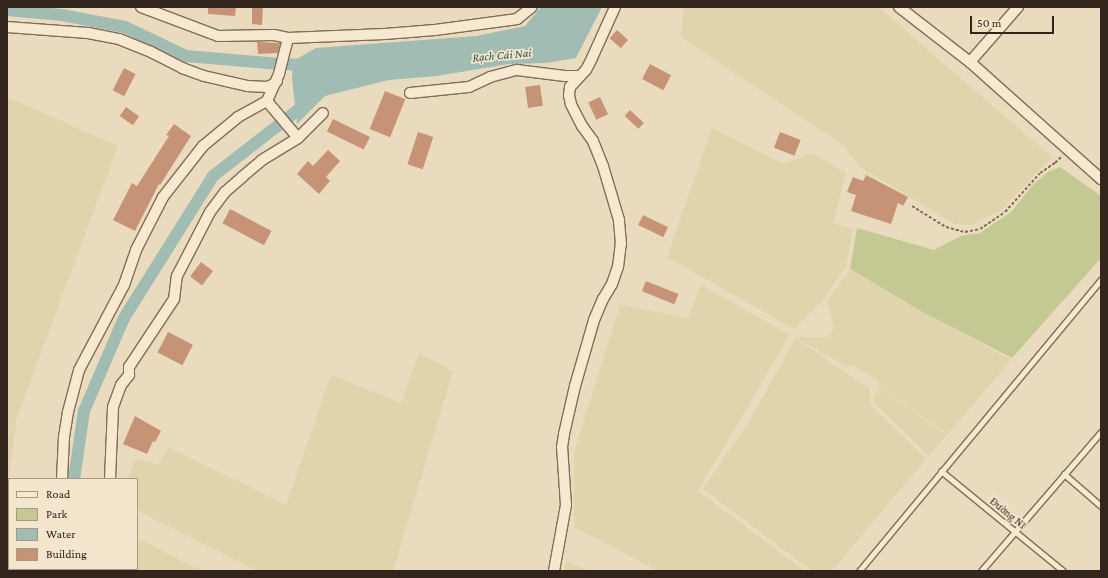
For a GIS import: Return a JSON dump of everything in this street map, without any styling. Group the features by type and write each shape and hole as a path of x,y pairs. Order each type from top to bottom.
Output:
{"street":[{"path":"141,7 218,36 274,35 288,38 385,34 435,30 517,19 532,7"},
{"path":"554,571 566,505 562,447 564,434 575,386 594,320 603,299 612,284 618,267 621,244 619,220 603,166 593,141 582,126 571,104 569,94 570,87 586,70 615,7"},
{"path":"899,7 970,62 1101,179"},
{"path":"970,62 1018,7"},
{"path":"7,27 88,33 119,39 151,52 182,68 204,76 247,86 266,87 274,84 278,78"},
{"path":"62,478 64,437 68,412 79,370 124,285 136,250 163,197 203,146 238,117 270,103 288,38"},
{"path":"410,93 469,87 490,77 517,70 553,75 579,76"},
{"path":"270,103 297,136"},
{"path":"110,478 114,407 122,385 129,375 129,367 174,299 177,276 196,236 210,212 225,192 262,160 297,136 323,113"}],"lane":[{"path":"859,571 1101,279"},
{"path":"981,571 1101,432"},
{"name":"Đường N1","path":"941,471 1063,571"},
{"path":"1064,474 1101,506"}],"path":[{"path":"912,206 946,227 965,232 980,228 1004,212 1040,173 1055,163 1068,150"}],"shaded area":[{"path":"684,7 878,7 1052,157 1000,211 972,225 955,224 861,168 841,143 681,37"},
{"path":"7,97 118,146 17,417 7,489"},
{"path":"712,128 784,164 812,153 846,173 833,223 853,230 846,267 823,300 794,329 667,257"},
{"path":"850,270 1011,360 948,434 878,386 877,380 852,365 847,367 795,337 829,337 834,327 827,300"},
{"path":"701,285 790,335 698,491 805,571 658,571 574,527 574,452 620,305 688,318"},
{"path":"795,338 870,389 871,406 926,459 832,571 812,571 703,489 752,417"},
{"path":"419,354 453,371 393,571 257,571 138,511 138,478 128,478 136,459 158,465 168,447 286,505 331,375 401,403"},
{"path":"880,388 947,435 929,456 877,405 873,403 874,397"},
{"path":"140,539 202,571 120,571 138,570 138,542"},
{"path":"566,561 590,571 564,571"}],"green space":[{"path":"1060,167 1101,196 1101,258 1012,358 923,312 850,269 857,228 934,250 961,236 980,233 1011,212 1033,185 1048,172"}],"water":[{"name":"Rạch Cái Nai","path":"541,7 602,7 576,58 546,63 509,64 437,76 389,80 325,96 297,124 292,78 293,61 316,48 476,36 525,26"}],"building":[{"path":"208,7 236,7 235,16 208,14"},
{"path":"252,7 263,7 262,25 252,24"},
{"path":"617,30 628,40 621,48 610,38"},
{"path":"257,42 280,43 278,53 258,54"},
{"path":"650,64 671,75 663,90 642,79"},
{"path":"124,68 136,74 124,96 113,90"},
{"path":"540,85 543,106 528,108 525,87"},
{"path":"385,91 405,99 390,137 370,129"},
{"path":"600,97 608,114 596,120 588,102"},
{"path":"126,107 139,116 133,125 120,116"},
{"path":"630,110 644,123 638,129 625,116"},
{"path":"333,119 370,137 364,150 327,132"},
{"path":"174,124 191,136 160,185 159,184 135,231 113,220 132,183 137,186 169,136 166,135"},
{"path":"418,132 433,137 423,169 407,164"},
{"path":"780,132 801,140 794,156 774,148"},
{"path":"328,150 340,161 326,177 330,181 319,194 297,174 308,161 313,166"},
{"path":"866,175 908,197 903,206 898,203 891,224 851,211 856,195 847,192 853,177 863,181"},
{"path":"230,209 271,231 264,245 222,223"},
{"path":"643,215 668,227 663,237 638,225"},
{"path":"201,262 213,271 202,285 190,276"},
{"path":"646,281 678,294 674,304 642,291"},
{"path":"168,332 193,345 183,365 158,352"},
{"path":"135,416 161,431 155,442 153,441 147,454 123,444"}],"waterway":[{"path":"7,10 62,15 125,27 186,56 309,65"},
{"path":"74,478 84,411 124,318 213,176 307,103"}]}
